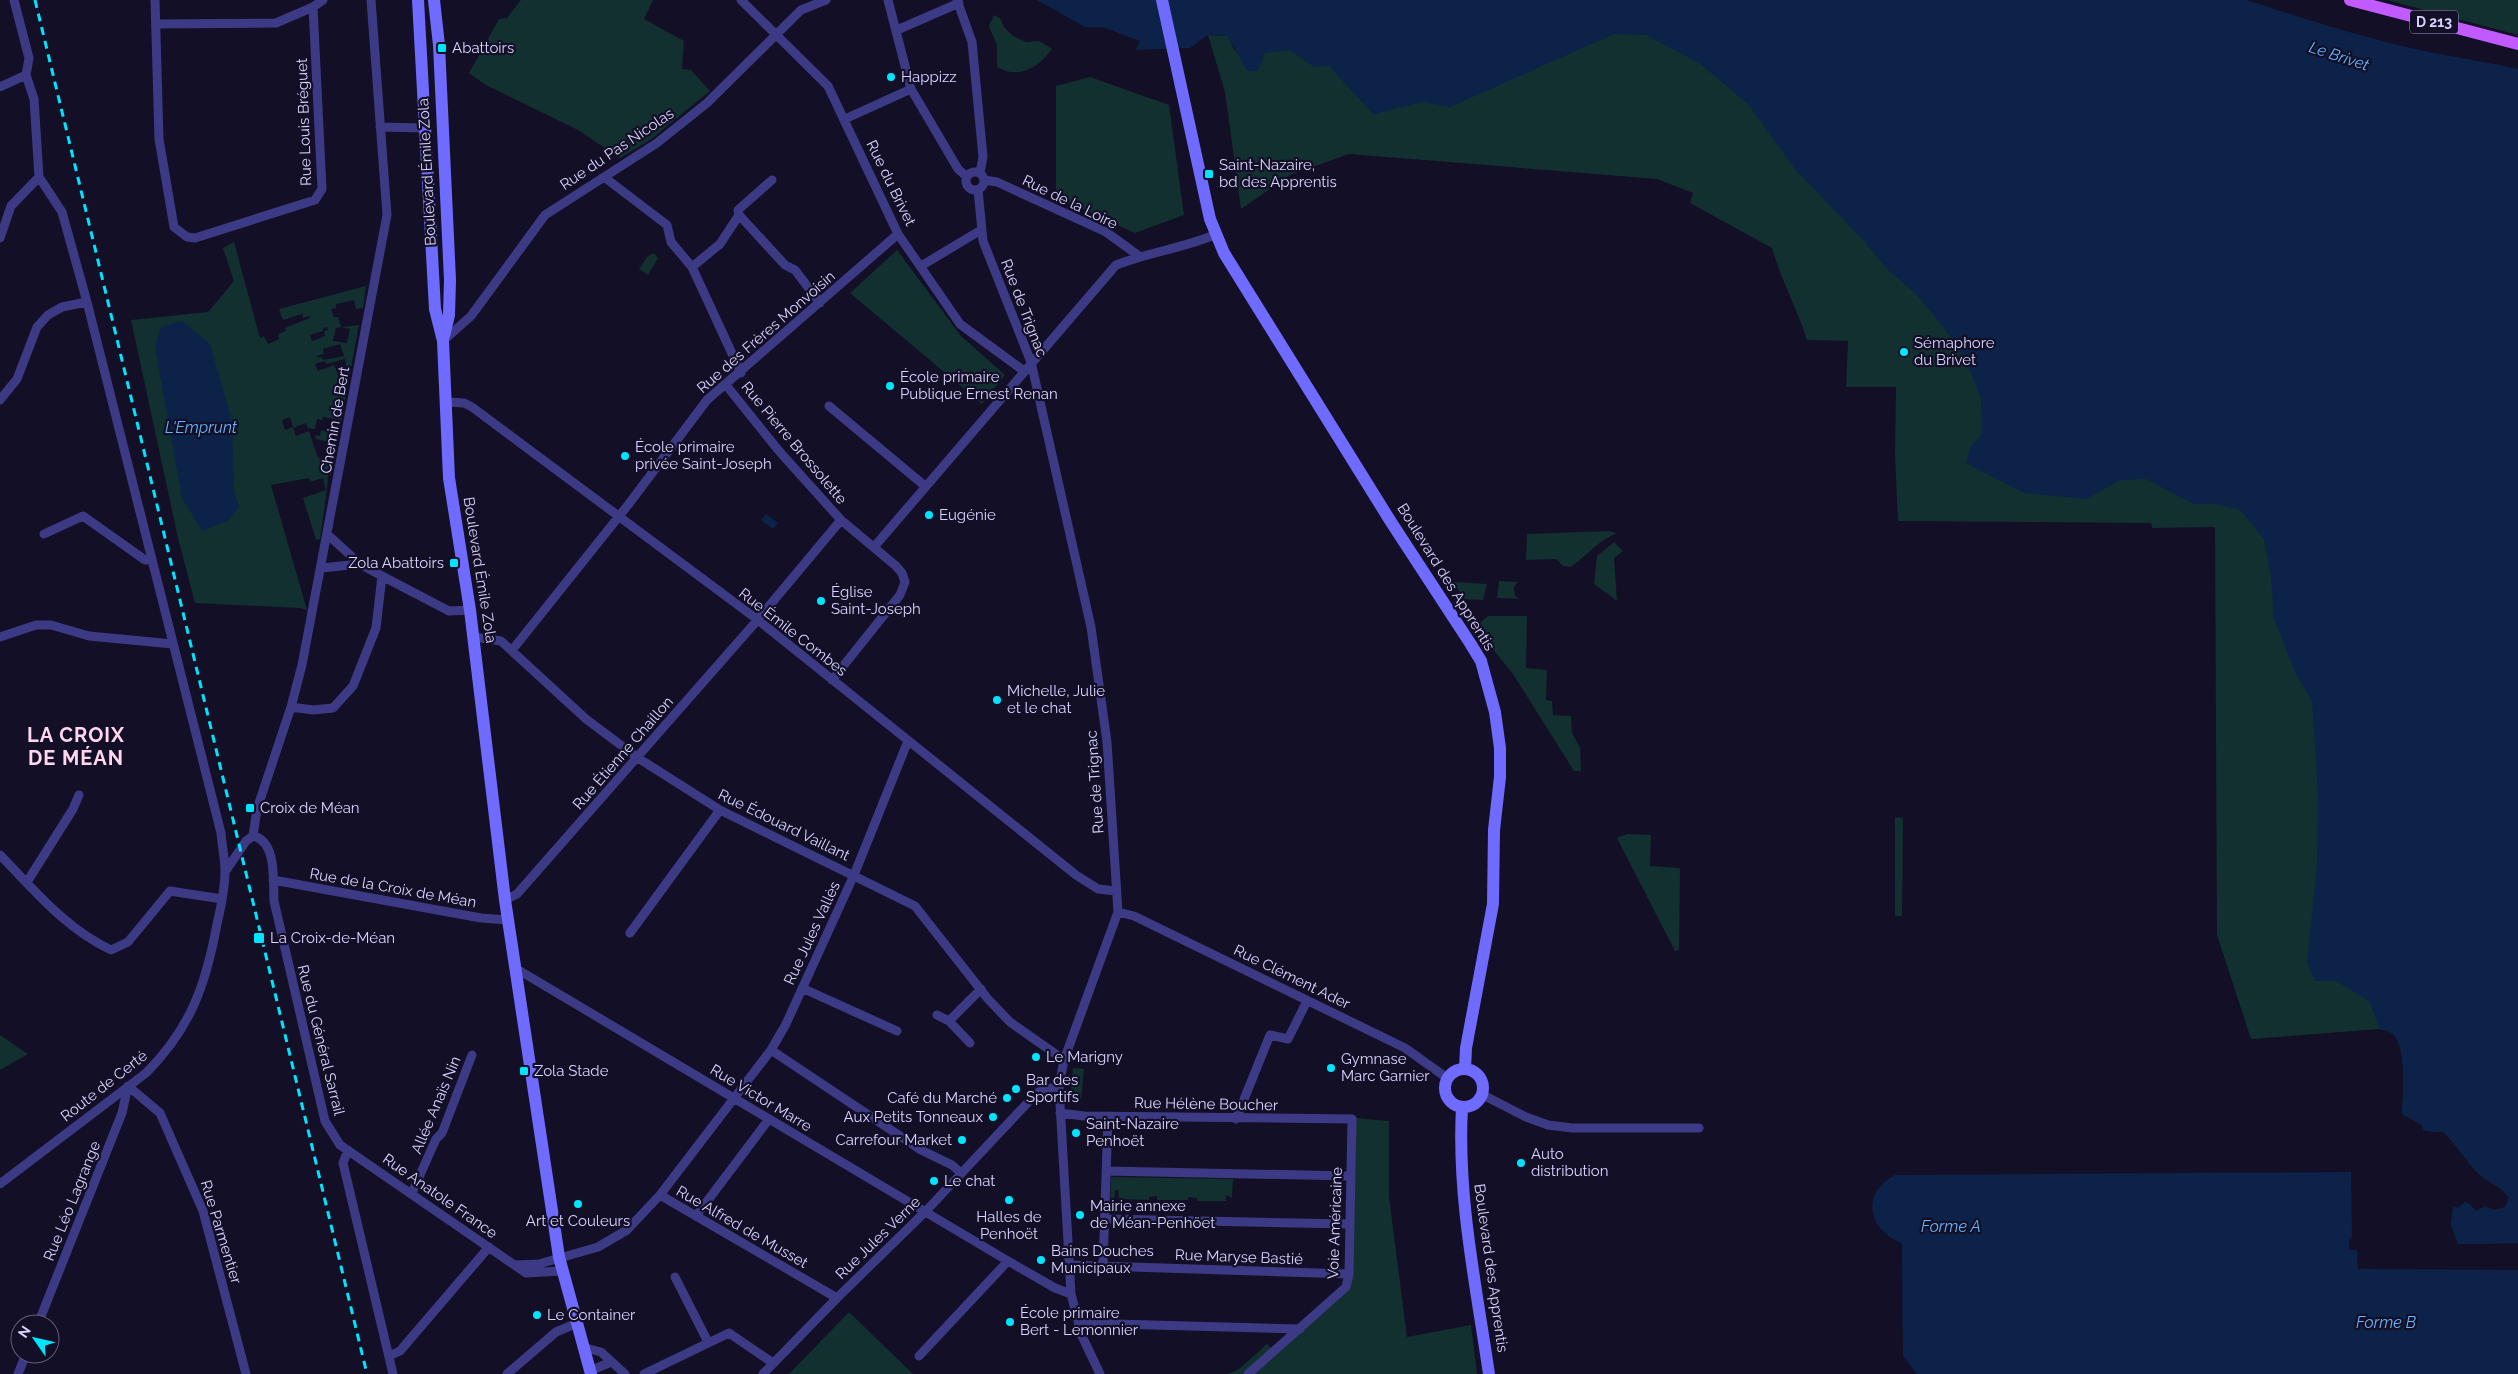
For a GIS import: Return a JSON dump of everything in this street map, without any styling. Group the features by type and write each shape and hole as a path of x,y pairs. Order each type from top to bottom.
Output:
{"main road":[{"name":"Boulevard Émile Zola","path":"418,0 435,309 442,341 447,402 449,478 474,637 505,900 559,1257 575,1324 590,1372"},
{"name":"Boulevard Émile Zola","path":"434,0 450,280 449,315 442,341"},
{"name":"Boulevard des Apprentis","path":"1162,0 1210,218 1228,260 1391,522 1470,643 1480,661 1490,688 1500,748 1500,777 1494,830 1493,904 1466,1048 1465,1069"},
{"name":"D 213","path":"2350,0 2518,44"},
{"path":"1465,1069 1480,1077 1483,1083 1482,1095 1474,1105 1462,1107 1456,1106 1447,1097 1445,1084 1455,1071 1465,1069"},
{"name":"Boulevard des Apprentis","path":"1462,1107 1461,1178 1469,1254 1489,1374"}],"street":[{"path":"0,238 11,206 39,177 34,99 26,75 29,58 14,0"},
{"path":"155,0 157,24 276,23 313,7 323,0"},
{"name":"Chemin de Bert","path":"253,836 256,809 291,708 312,618 387,215 371,0"},
{"name":"Rue du Brivet","path":"741,0 828,86 898,234 960,324 1024,371"},
{"name":"Rue du Pas Nicolas","path":"442,341 471,316 545,216 657,143 707,103 801,10 826,0"},
{"path":"888,0 912,88 958,169 967,177"},
{"path":"896,30 958,2 972,42 983,157 983,186 978,190 972,190 967,186 967,177 971,173 982,177"},
{"name":"Rue Louis Bréguet","path":"157,24 159,139 174,227 187,236 195,238 315,200 322,189 313,7"},
{"path":"0,87 26,75"},
{"path":"845,119 912,88"},
{"path":"380,127 424,128"},
{"name":"Route de Certé","path":"0,1184 128,1086 166,1053 181,1032 198,1000 208,971 222,899 225,872 221,833 170,644 87,302 62,212 39,177"},
{"path":"604,177 667,225 671,242 692,267 741,373"},
{"name":"Rue de la Loire","path":"982,177 997,182 1106,232 1139,256"},
{"path":"692,267 720,244 739,215 738,210 772,180"},
{"name":"Rue de Trignac","path":"978,190 983,241 1031,362 1092,627 1107,742 1118,912 1064,1060 1059,1086 1071,1294 1078,1323 1087,1348 1100,1374"},
{"path":"739,215 785,265 794,270 820,302"},
{"path":"921,266 981,230"},
{"name":"Rue des Frères Monvoisin","path":"513,649 619,516 707,400 741,373 898,234"},
{"path":"874,547 1031,362 1116,266 1139,256 1183,247 1217,234"},
{"path":"0,400 17,379 37,327 48,316 62,307 87,302"},
{"name":"Rue Pierre Brossolette","path":"726,385 778,451 841,520 902,573 905,582 900,595 832,680"},
{"name":"Rue Émile Combes","path":"447,402 464,403 472,407 758,620 1092,886 1098,889 1116,891"},
{"path":"829,406 925,486"},
{"path":"44,534 82,516 145,560 150,560"},
{"name":"Rue Étienne Chaillon","path":"505,900 517,894 638,758 758,620 841,520"},
{"path":"328,535 360,564 382,576 449,611 470,610"},
{"path":"321,568 360,564"},
{"path":"291,708 313,710 334,708 353,686 376,628 382,576"},
{"path":"0,637 36,625 65,628 89,636 170,644"},
{"name":"Rue Édouard Vaillant","path":"474,637 501,641 513,649 586,719 638,758 720,810 915,906 981,990 1010,1022 1064,1060"},
{"name":"Rue Jules Vallès","path":"559,1257 598,1247 627,1230 660,1195 771,1050 786,1024 854,875 908,741"},
{"path":"27,882 73,809 79,795"},
{"path":"630,933 720,810"},
{"path":"225,872 246,841 253,836"},
{"name":"Rue du Général Sarrail","path":"253,836 263,840 267,847 274,880 274,901 324,1120 340,1145 348,1150"},
{"path":"0,855 64,920 93,942 111,950 128,942 170,891 222,899"},
{"name":"Rue de la Croix de Méan","path":"274,880 481,918 508,920"},
{"name":"Rue Clément Ader","path":"1118,912 1134,916 1405,1048 1448,1078"},
{"name":"Rue Victor Marre","path":"515,968 1008,1261 1055,1288 1071,1294"},
{"path":"802,988 896,1031"},
{"path":"949,1021 981,990"},
{"path":"1236,1118 1270,1036 1288,1040 1307,1001"},
{"path":"937,1015 949,1021 970,1043"},
{"path":"771,1050 921,1150 952,1165 961,1173"},
{"name":"Allée Anaïs Nin","path":"412,1193 436,1139 442,1132 472,1055"},
{"name":"Rue Léo Lagrange","path":"42,1314 122,1113 128,1086"},
{"name":"Rue Parmentier","path":"128,1086 160,1113 203,1210 246,1374"},
{"name":"Rue Jules Verne","path":"763,1374 836,1298 926,1211 1032,1098 1040,1091 1059,1086"},
{"path":"1482,1095 1526,1117 1548,1125 1572,1128 1698,1128"},
{"name":"Rue Hélène Boucher","path":"1060,1114 1108,1117 1352,1119"},
{"path":"1103,1266 1108,1117"},
{"path":"696,1216 769,1119"},
{"name":"Voie Américaine","path":"1248,1374 1346,1287 1349,1274 1348,1224 1352,1119"},
{"path":"348,1150 343,1163 393,1374"},
{"name":"Rue Anatole France","path":"348,1150 526,1273 562,1272"},
{"path":"1106,1171 1350,1176"},
{"name":"Rue Alfred de Musset","path":"660,1195 836,1298"},
{"path":"1104,1219 1348,1224"},
{"path":"389,1356 400,1351 489,1247"},
{"path":"516,1265 539,1264 559,1257"},
{"path":"919,1356 1008,1261"},
{"name":"Rue Maryse Bastié","path":"1068,1265 1349,1274"},
{"path":"675,1277 708,1342"},
{"path":"1078,1323 1300,1329"},
{"path":"507,1374 556,1332 575,1324"},
{"path":"644,1374 729,1333 773,1364"},
{"path":"582,1347 601,1352 625,1374"},
{"path":"590,1372 611,1362"}],"green space":[{"path":"521,0 653,0 644,19 684,41 682,69 691,70 710,91 650,140 620,158 578,130 486,85 469,73 499,19 507,18"},
{"path":"1404,0 2518,143 2518,1243 2458,1244 2451,1225 2453,1207 2458,1208 2465,1202 2470,1204 2475,1211 2485,1207 2495,1210 2505,1207 2509,1198 2502,1190 2480,1175 2443,1132 2424,1131 2422,1125 2402,1114 2403,1062 2398,1042 2394,1035 2380,1029 2251,1039 2217,935 2215,527 2152,528 2151,523 1898,521 1895,454 1896,387 1846,387 1848,341 1807,340 1772,248 1690,203 1693,193 1657,179 1349,154 1290,175 1241,209 1225,92 1208,35 1228,36 1235,51"},
{"path":"2387,0 2518,0 2518,35"},
{"path":"994,15 1000,18 1004,27 1013,36 1026,42 1039,41 1052,49 1041,61 1028,70 1013,72 997,67 997,45 989,26"},
{"path":"1090,77 1169,105 1184,215 1135,233 1056,197 1056,86"},
{"path":"234,242 260,338 264,336 268,344 279,339 278,334 286,331 285,328 310,318 309,316 303,318 302,314 283,320 279,309 366,286 363,308 356,309 354,300 336,304 336,308 331,309 334,317 338,317 341,327 359,325 331,475 328,474 320,539 316,540 303,498 326,490 323,478 310,482 309,478 271,485 307,610 300,608 195,603 178,538 131,320 208,312 234,281 223,248","holes":["327,327 328,330 324,331 325,336 312,341 310,335 323,331 323,328","336,328 350,329 347,343 333,341","340,344 344,356 323,360 322,357 318,358 317,356 324,354 323,349","345,359 347,372 338,374 334,365 318,371 315,364 325,361 326,364","290,417 293,427 285,430 282,420","323,417 335,419 333,433 321,430 320,436 315,435 316,439 332,443 327,459 318,458 309,431 296,436 293,428 306,423 308,428 315,429 317,419 322,420"]},
{"path":"897,250 961,336 1005,375 982,404 850,293"},
{"path":"654,253 658,258 648,275 639,269 648,256"},
{"path":"1609,531 1617,533 1598,545 1571,567 1563,566 1556,559 1526,560 1527,534"},
{"path":"1614,542 1623,551 1614,558 1617,601 1594,584 1597,556"},
{"path":"1499,581 1518,582 1514,587 1515,596 1519,599 1497,598"},
{"path":"1453,582 1487,584 1483,600 1464,599"},
{"path":"1488,616 1527,616 1526,668 1547,670 1546,700 1552,701 1553,715 1571,716 1572,733 1580,747 1581,771 1574,771 1513,674 1475,627"},
{"path":"1895,817 1903,818 1902,916 1895,916"},
{"path":"1627,834 1651,835 1650,866 1680,868 1679,950 1675,951 1617,838"},
{"path":"0,1035 28,1054 0,1070"},
{"path":"1073,1068 1084,1069 1081,1100 1070,1099"},
{"path":"1356,1118 1389,1121 1389,1197 1407,1337 1471,1325 1477,1374 1252,1374 1349,1289"},
{"path":"1111,1177 1233,1179 1232,1198 1226,1195 1226,1201 1197,1201 1197,1198 1188,1197 1188,1200 1157,1200 1157,1196 1149,1197 1149,1200 1119,1199 1118,1190 1115,1190 1114,1203 1119,1204 1119,1213 1110,1213"},
{"path":"849,1312 913,1374 789,1374"},
{"path":"1267,1344 1271,1348 1243,1374 1228,1374 1239,1369"}],"water":[{"name":"Le Brivet","path":"1037,0 2247,0 2366,37 2439,54 2518,69 2518,1243 2458,1244 2451,1225 2453,1207 2458,1208 2465,1202 2470,1204 2475,1211 2485,1207 2495,1210 2505,1207 2509,1198 2502,1190 2480,1175 2443,1132 2424,1131 2422,1125 2402,1114 2403,1062 2398,1042 2394,1035 2380,1029 2369,1001 2336,981 2315,981 2307,963 2317,865 2318,795 2312,701 2295,672 2274,619 2271,576 2264,539 2240,510 2216,504 2194,504 2146,479 2120,480 2086,499 2024,493 1966,463 1970,448 1982,434 1981,399 1966,360 1945,329 1916,294 1886,268 1864,241 1795,169 1748,104 1699,63 1646,35 1614,34 1450,107 1422,102 1373,114 1329,66 1314,67 1290,50 1265,53 1258,71 1247,71 1228,36 1208,35 1190,48 1136,50 1140,41 1102,27 1085,27"},
{"name":"L'Emprunt","path":"182,321 210,344 232,421 234,491 239,507 229,520 202,531 182,498 155,348 161,327"},
{"path":"766,514 778,523 773,529 761,520"},
{"path":"2351,1172 2352,1239 2349,1240 2349,1250 2357,1250 2358,1269 2518,1270 2518,1374 1917,1374 1903,1356 1902,1243 1882,1229 1876,1221 1873,1211 1873,1201 1877,1191 1895,1175"}],"railway":[{"path":"35,0 367,1374"}],"place":[{"name":"Abattoirs","path":"442,48"},
{"name":"Happizz","path":"891,77"},
{"name":"Saint-Nazaire, bd des Apprentis","path":"1209,174"},
{"name":"Sémaphore du Brivet","path":"1904,352"},
{"name":"École primaire Publique Ernest Renan","path":"890,386"},
{"name":"École primaire privée Saint-Joseph","path":"625,456"},
{"name":"Eugénie","path":"929,515"},
{"name":"Zola Abattoirs","path":"454,563"},
{"name":"Église Saint-Joseph","path":"821,601"},
{"name":"Michelle, Julie et le chat","path":"997,700"},
{"name":"Croix de Méan","path":"250,808"},
{"name":"La Croix-de-Méan","path":"259,938"},
{"name":"Le Marigny","path":"1036,1057"},
{"name":"Gymnase Marc Garnier","path":"1331,1068"},
{"name":"Zola Stade","path":"524,1071"},
{"name":"Bar des Sportifs","path":"1016,1089"},
{"name":"Café du Marché","path":"1007,1098"},
{"name":"Aux Petits Tonneaux","path":"993,1117"},
{"name":"Saint-Nazaire Penhoët","path":"1076,1133"},
{"name":"Carrefour Market","path":"962,1140"},
{"name":"Auto distribution","path":"1521,1163"},
{"name":"Le chat","path":"934,1181"},
{"name":"Halles de Penhoët","path":"1009,1200"},
{"name":"Art et Couleurs","path":"578,1204"},
{"name":"Mairie annexe de Méan-Penhöet","path":"1080,1215"},
{"name":"Bains Douches Municipaux","path":"1041,1260"},
{"name":"Le Container","path":"537,1315"},
{"name":"École primaire Bert - Lemonnier","path":"1010,1322"}],"district":[{"name":"LA CROIX DE MÉAN","path":"76,746"}],"water label":[{"name":"Forme A","path":"1951,1226"},
{"name":"Forme B","path":"2386,1322"}]}
